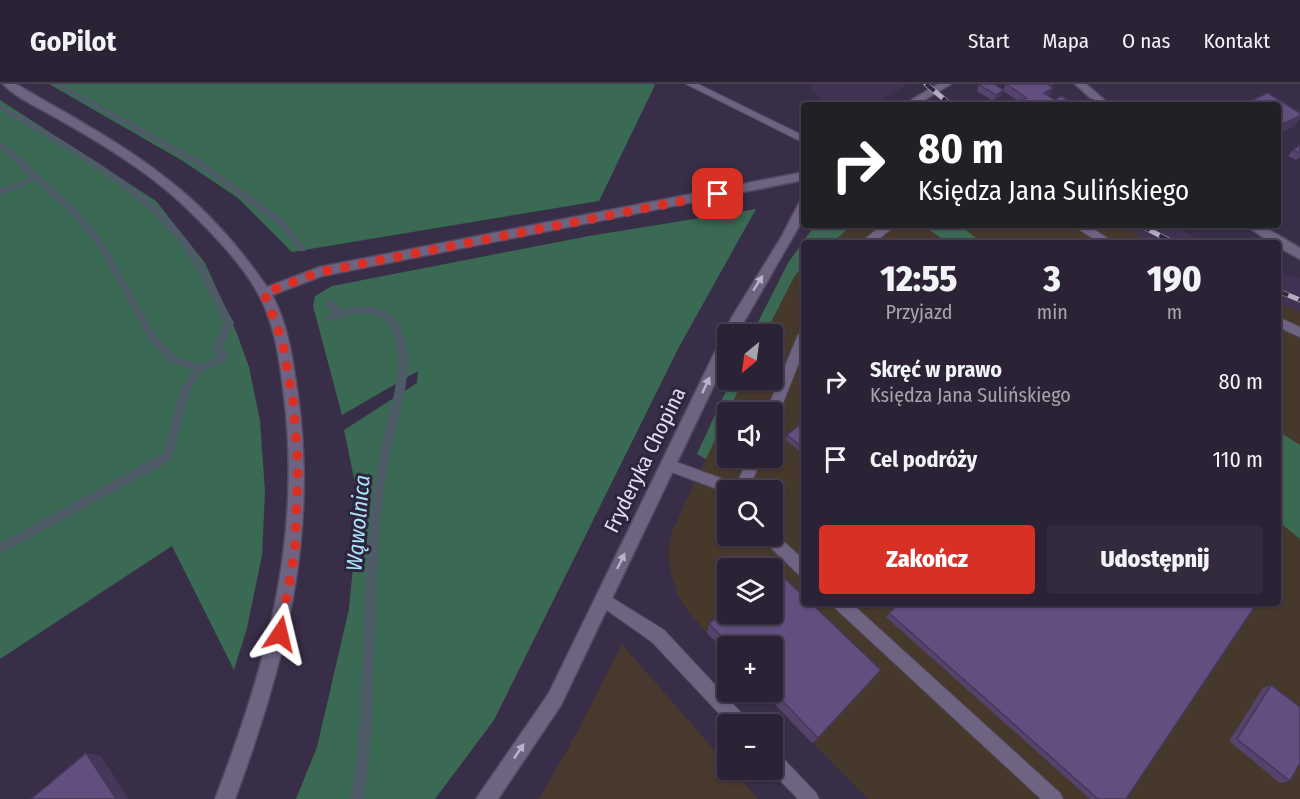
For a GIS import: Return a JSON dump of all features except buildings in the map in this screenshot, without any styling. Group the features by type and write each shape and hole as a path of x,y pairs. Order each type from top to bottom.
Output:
{"street":[{"path":"8,84 156,176 216,231 264,293 282,340 293,401 298,464 295,550 280,634 253,729 225,799"},
{"path":"913,102 946,84"},
{"path":"1080,84 1101,102"},
{"path":"264,293 320,272 801,177"},
{"path":"735,324 801,211"},
{"path":"1256,228 1276,240"},
{"path":"1281,243 1300,254"},
{"name":"Fryderyka Chopina","path":"486,799 555,699 717,363"}],"lane":[{"path":"691,84 801,139"},
{"path":"870,240 886,228"},
{"path":"1083,228 1104,240"},
{"path":"1281,323 1300,332"},
{"path":"777,402 801,342"},
{"path":"668,465 717,482"},
{"path":"779,546 801,567"},
{"path":"603,599 658,636 731,714"},
{"path":"843,606 1054,799"},
{"path":"783,771 810,799"}],"shaded area":[{"path":"808,84 908,84 877,102 823,102"},
{"path":"837,228 1126,228 1147,240 827,240"},
{"path":"1126,228 1178,228 1199,240 1147,240"},
{"path":"801,269 801,606 1281,606 1281,303 1300,312 1300,799 868,799 773,702 783,702 783,636 717,636 717,643 688,612 678,595 671,573 668,552 672,532 717,435 717,468 783,468 783,402 733,402 738,390 783,390 783,324 770,324 794,277"},
{"path":"1281,272 1300,279 1300,312 1281,303"},
{"path":"622,644 717,753 717,780 741,780 758,799 539,799 575,736"}],"green space":[{"path":"49,84 655,85 599,201 292,252 238,198 183,161"},
{"path":"0,100 156,201 205,263 236,331 249,367 260,421 265,492 262,555 247,628 234,670 172,546 0,659"},
{"path":"756,209 679,347 494,720 435,799 296,799 317,747 349,609 359,502 344,430 417,383 418,371 342,415 313,306 315,296 332,286 589,236"},
{"path":"813,228 847,228 833,240 804,240"},
{"path":"926,228 963,228 979,240 944,240"},
{"path":"801,245 801,269 794,277 770,324 757,324 788,263"},
{"path":"726,390 738,390 733,402 721,402"},
{"path":"717,410 717,436 706,459 697,454"},
{"path":"1281,433 1300,445 1300,539 1281,523"}],"waterway":[{"path":"57,84 199,163 281,222 302,249"},
{"path":"0,107 122,183 145,201 181,239 229,323 217,349 224,358 200,368"},
{"name":"Wąwolnica","path":"0,144 36,177"},
{"path":"0,192 36,177"},
{"name":"Wąwolnica","path":"36,177 77,215 101,245 154,340 172,359 200,368"},
{"path":"330,303 340,314"},
{"name":"Wąwolnica","path":"329,318 346,312 365,310 382,314 389,318 395,326 402,355 400,388 379,487 375,523 364,745 357,799"},
{"path":"0,549 168,456 185,390 200,368"}],"railway":[{"path":"926,84 947,102"},
{"path":"1146,228 1168,240"},
{"path":"1281,292 1300,300"}],"route":[{"path":"280,634 295,550 298,464 293,401 282,340 264,293 320,272 718,194"}]}
